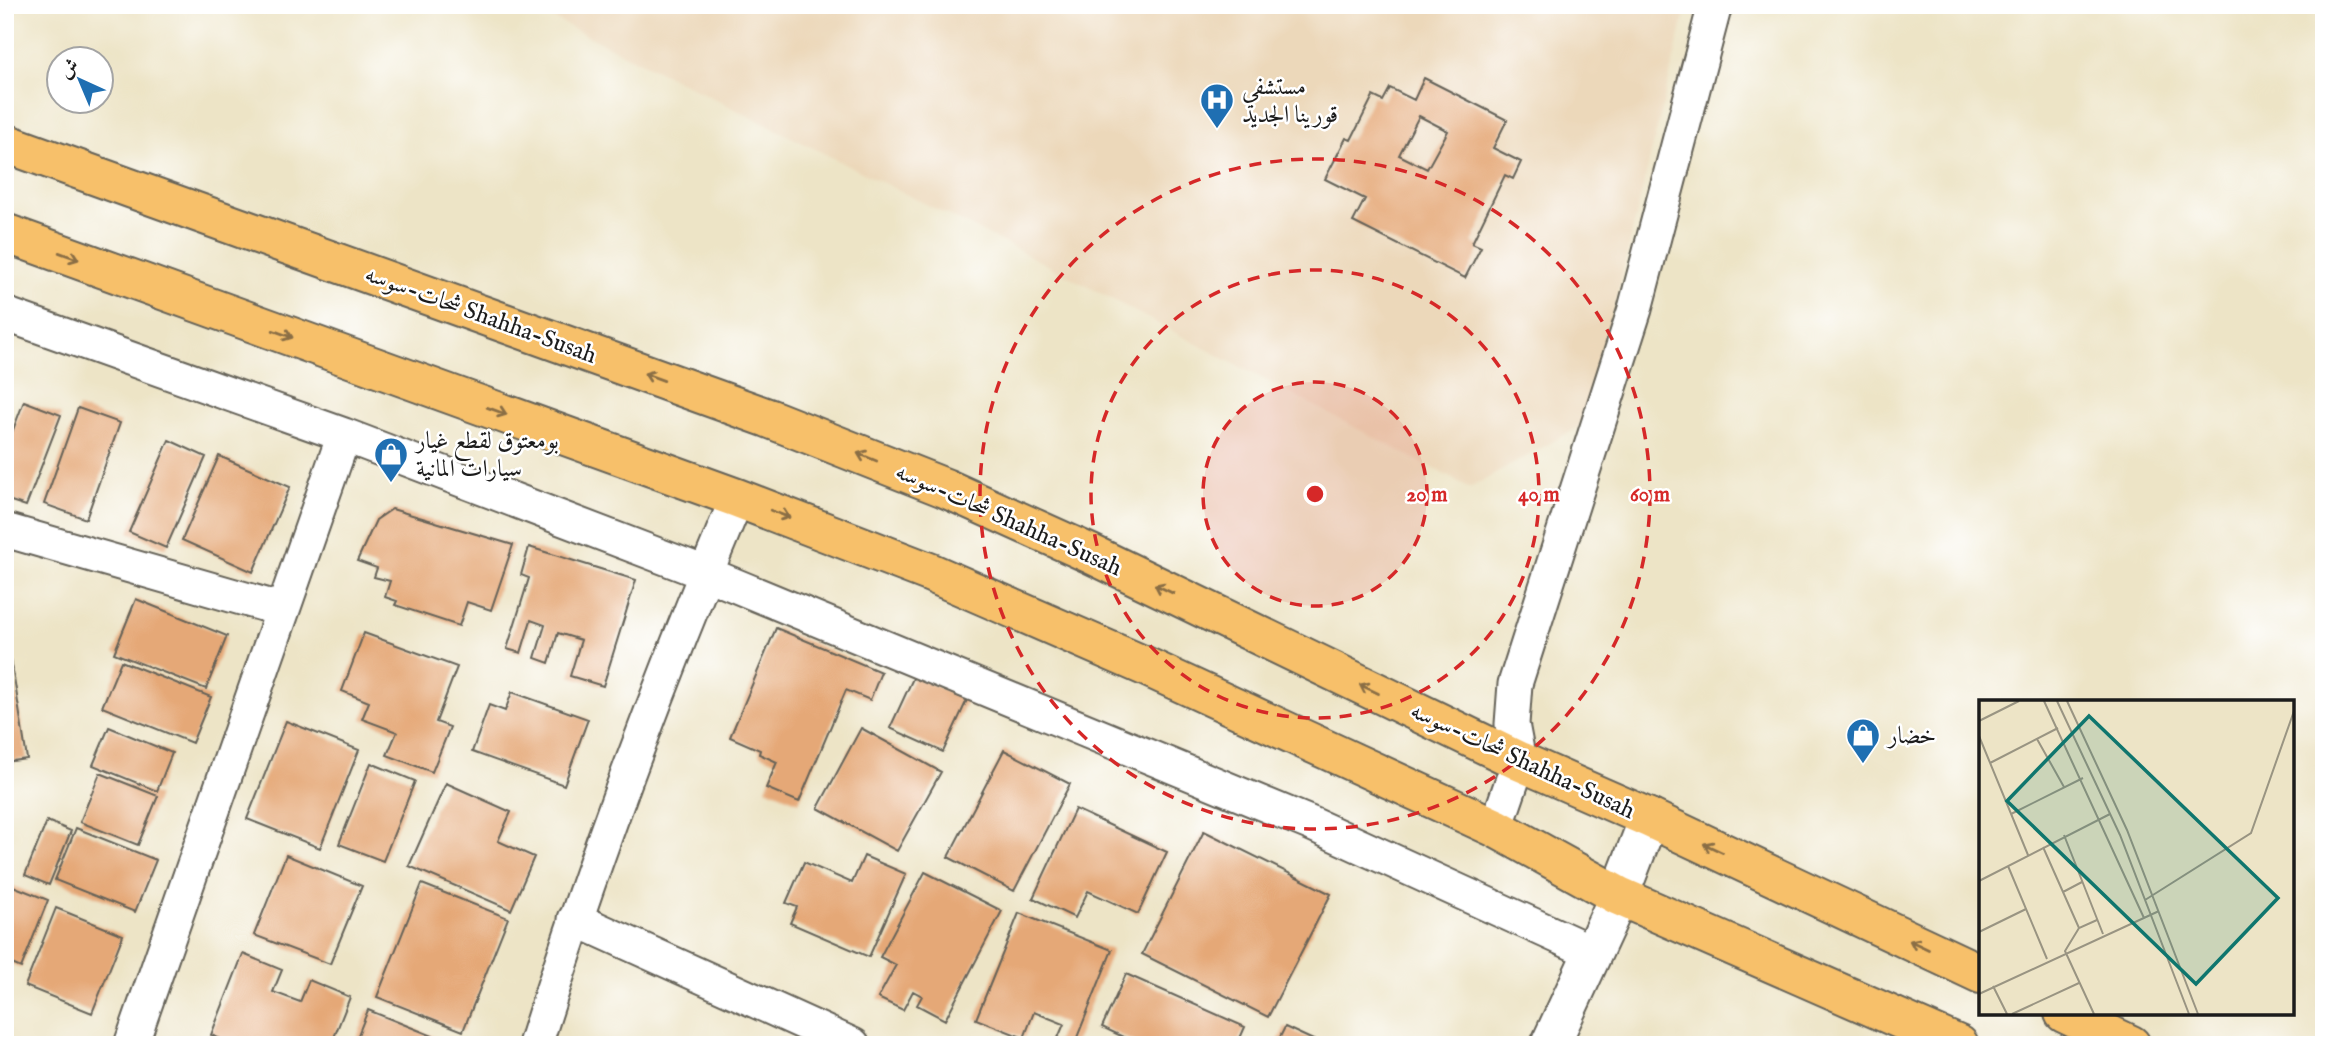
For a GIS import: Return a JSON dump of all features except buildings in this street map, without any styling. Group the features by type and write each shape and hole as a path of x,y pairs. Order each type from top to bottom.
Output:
{"main road":[{"name":"شحات-سوسه Shahha-Susah","path":"5,143 755,414 945,488 1091,554 1519,761 1649,818 1979,973"},
{"path":"5,233 737,498 929,572 1145,666 1496,828 1619,896 1959,1045"},
{"path":"2068,1015 2131,1045"}],"street":[{"path":"1496,828 1519,761 1513,724 1515,684 1635,309 1715,5"},
{"path":"5,314 344,435 705,573 1312,824 1592,951"},
{"path":"131,1045 344,435"},
{"path":"535,1045 575,919 705,573 737,498"},
{"path":"5,530 283,610"},
{"path":"1550,1045 1619,896 1649,818"},
{"path":"575,919 853,1045"}],"shaded area":[{"name":"مستشفي قورينا الجديد","path":"526,5 1687,5 1586,423 1470,488 1028,255"}],"place":[{"name":"مستشفي قورينا الجديد","path":"1217,130"},
{"name":"بومعتوق لقطع غيار سيارات المانية","path":"391,484"},
{"name":"خضار","path":"1863,765"}]}
